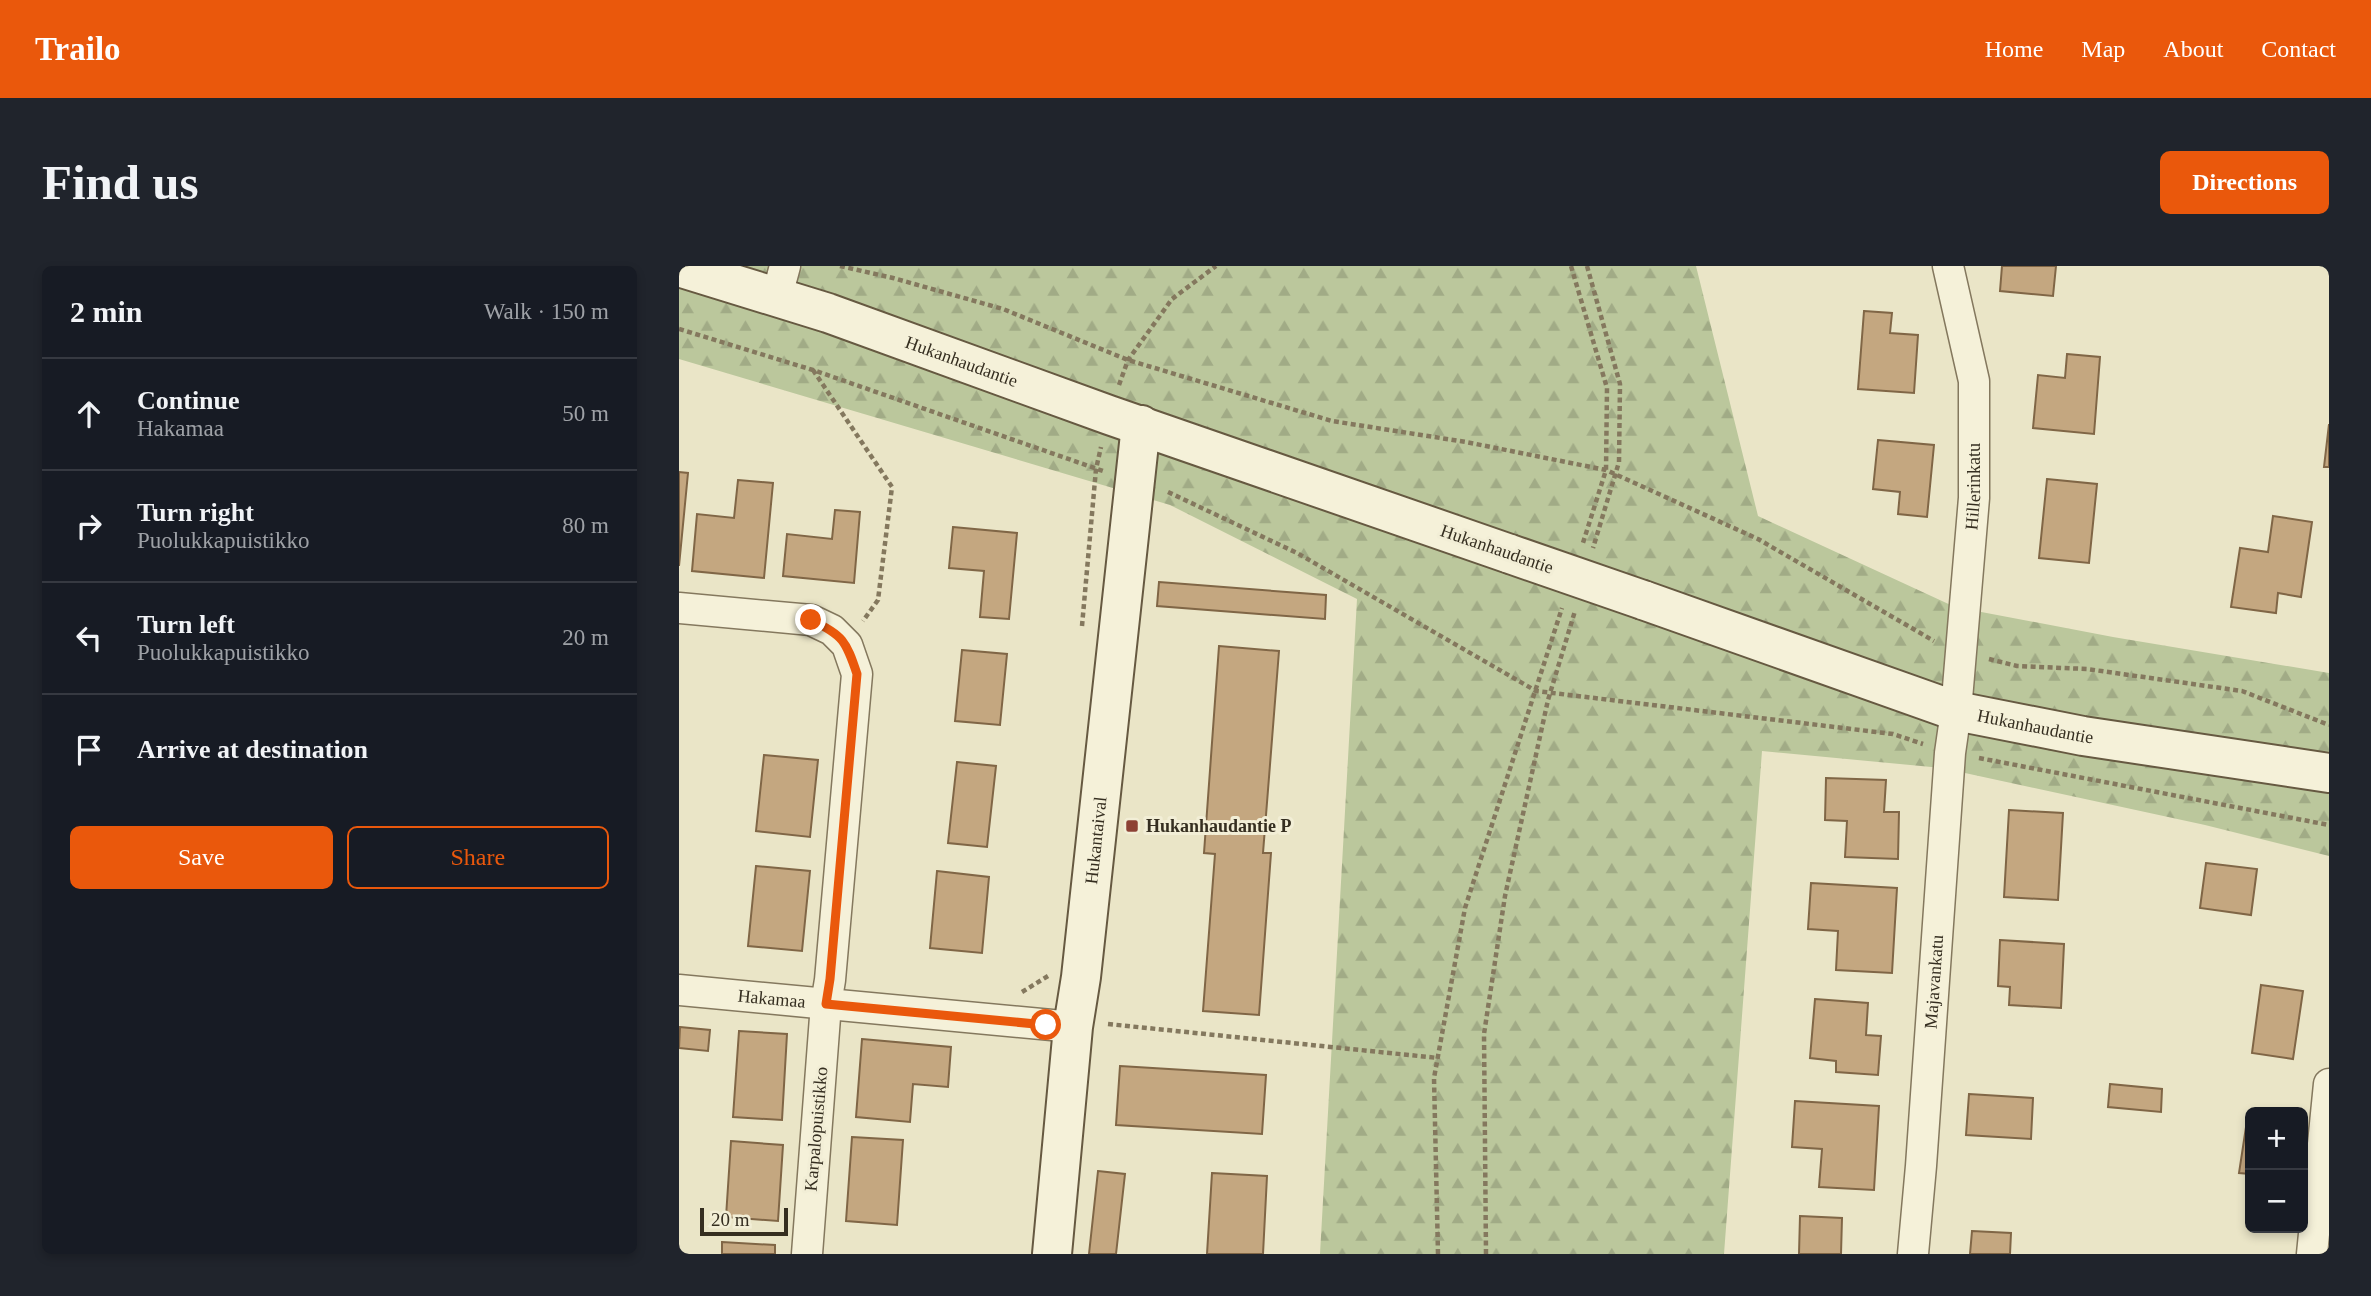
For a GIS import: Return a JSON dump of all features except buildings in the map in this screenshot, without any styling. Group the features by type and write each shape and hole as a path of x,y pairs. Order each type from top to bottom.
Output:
{"main road":[{"name":"Hukanhaudantie","path":"679,267 781,281 1125,420 1957,711 2083,736 2329,773"},
{"name":"Hukantaival","path":"1052,1254 1088,1026 1081,977 1134,481 1125,420"}],"street":[{"name":"Hillerinkatu","path":"1948,266 1974,382 1974,498 1957,711"},
{"path":"679,608 811,620 832,630 847,645"},
{"name":"Karpalopuistikko","path":"807,1254 826,1004 857,674 847,645"},
{"name":"Majavankatu","path":"1913,1254 1950,753 1957,711"},
{"name":"Hakamaa","path":"679,990 1088,1026"},
{"path":"2312,1254 2329,1084"}],"path":[{"path":"840,266 1003,309 1128,360 1332,421 1466,442 1606,470"},
{"path":"1125,420 1128,360 1172,299 1216,266"},
{"path":"1571,266 1607,388 1606,470 1581,548"},
{"path":"1587,266 1620,384 1619,462 1593,551"},
{"path":"679,329 813,370 1171,493 1297,553 1537,691 1893,734 1950,753 2329,825"},
{"path":"813,370 892,486 878,600 847,645"},
{"path":"1438,1254 1434,1078 1465,908 1565,600"},
{"path":"1486,1254 1484,1034 1505,896 1550,692 1577,603"},
{"path":"1088,1026 1438,1058"}],"green space":[{"path":"679,266 1696,266 1758,516 1955,607 2329,673 2329,856 2205,825 1942,768 1762,751 1724,1254 1320,1254 1357,599 1170,505 679,359"}],"place":[{"name":"Hukanhaudantie P","path":"1132,826"}],"route":[{"path":"811,620 832,630 847,645 857,674 826,1004 1046,1025"}]}
